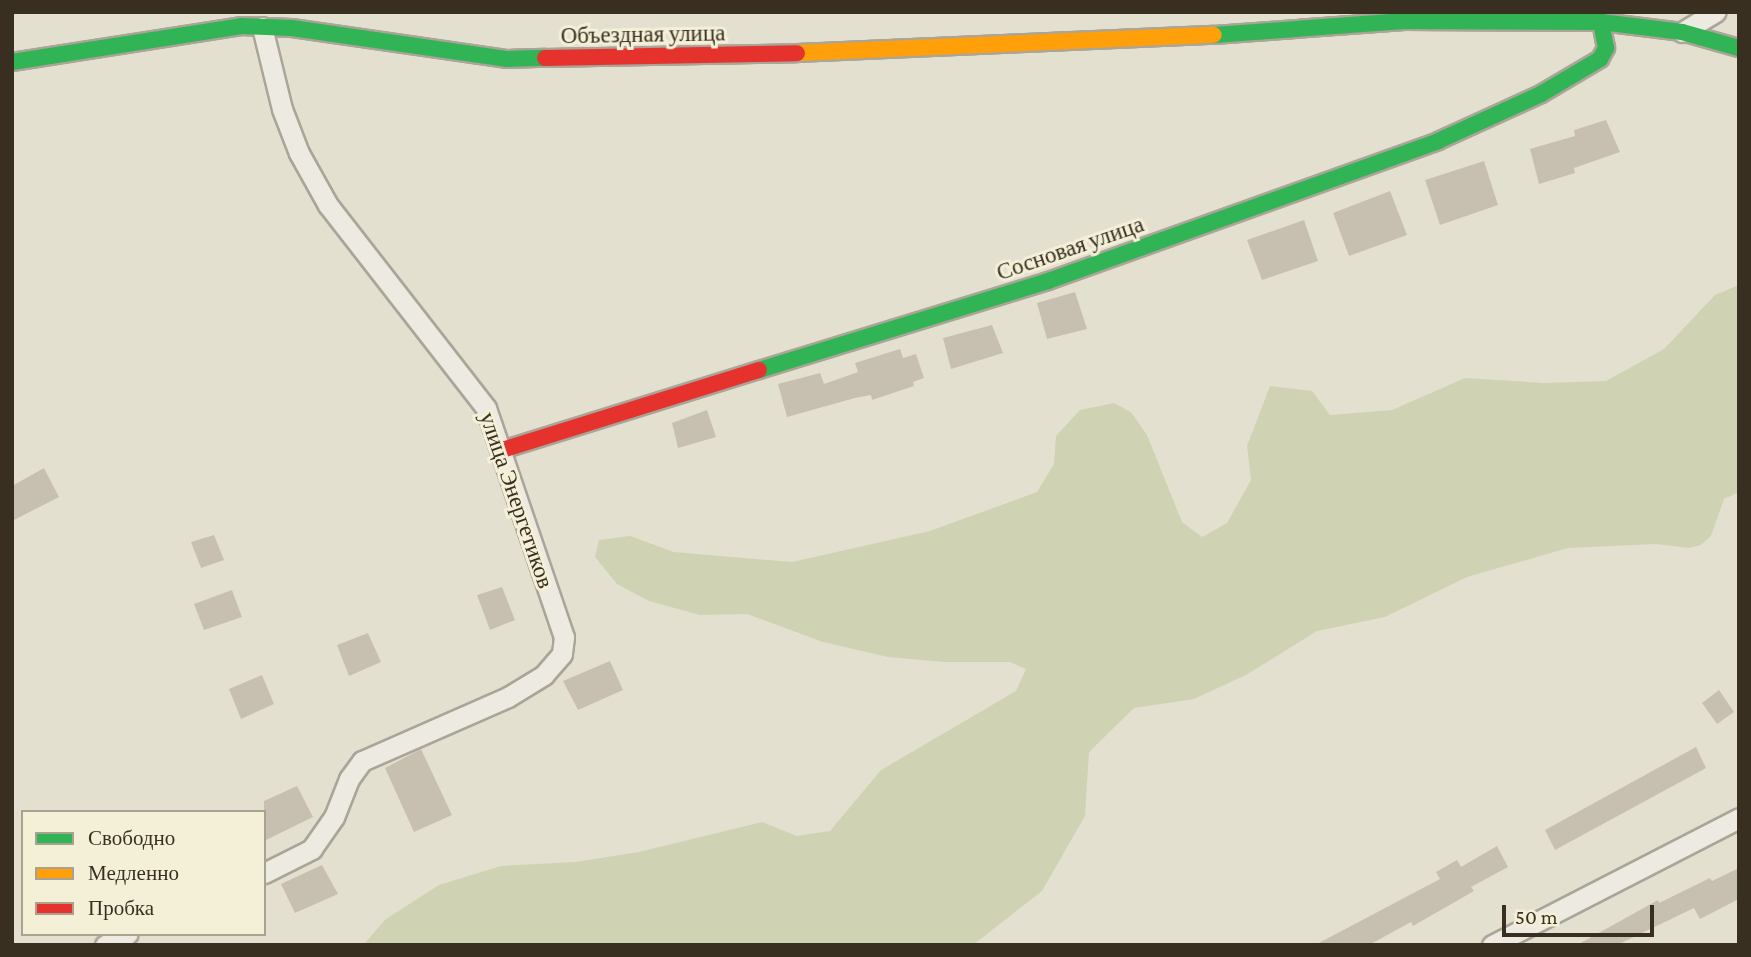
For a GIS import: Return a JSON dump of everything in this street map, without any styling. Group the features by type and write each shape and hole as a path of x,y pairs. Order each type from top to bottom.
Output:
{"main road":[{"name":"Объездная улица","path":"12,62 241,26 261,26 508,59 710,56 1183,37 1404,20 1601,22 1682,32 1739,48"},
{"name":"Сосновая улица","path":"502,450 1048,281 1438,141 1541,94 1600,59 1606,48 1601,22"}],"street":[{"path":"1682,32 1715,12"},
{"name":"улица Энергетиков","path":"261,26 282,109 299,153 328,205 486,408 564,637 562,654 544,675 508,697 362,761 349,779 334,817 312,849 266,872"},
{"path":"1492,945 1739,818"},
{"path":"105,945 124,936"}],"green space":[{"path":"1739,285 1739,492 1724,499 1711,536 1701,545 1689,548 1656,544 1568,548 1467,577 1385,617 1317,631 1246,675 1194,699 1134,708 1089,752 1085,816 1042,891 973,945 363,945 386,919 439,885 501,866 575,862 639,852 762,822 797,836 830,831 881,770 1016,691 1026,669 1010,662 943,662 888,657 823,642 747,614 700,615 649,601 617,584 595,557 599,540 630,536 674,552 792,562 930,531 1037,492 1054,464 1056,436 1080,410 1114,403 1131,412 1147,435 1182,522 1202,537 1227,523 1251,480 1247,446 1270,386 1312,391 1330,415 1392,410 1465,378 1544,383 1606,381 1664,349 1715,295"}],"building":[{"path":"1606,120 1620,152 1574,168 1575,173 1539,184 1530,149 1575,136 1574,130"},
{"path":"1484,161 1498,205 1440,225 1425,180"},
{"path":"1390,191 1407,235 1349,256 1333,213"},
{"path":"1304,220 1318,261 1262,280 1247,240"},
{"path":"1075,292 1087,329 1047,339 1037,303"},
{"path":"992,325 1003,353 951,369 943,338"},
{"path":"900,349 903,358 916,354 924,378 913,382 914,386 872,400 871,395 855,398 787,417 778,384 820,373 824,384 858,372 855,363"},
{"path":"707,410 716,437 678,448 672,423"},
{"path":"44,468 59,497 12,521 12,486"},
{"path":"214,535 224,560 201,568 191,542"},
{"path":"502,587 515,620 490,630 477,595"},
{"path":"232,590 242,617 204,630 194,604"},
{"path":"368,633 381,662 349,676 337,645"},
{"path":"610,661 623,690 578,710 563,681"},
{"path":"262,675 274,704 241,719 229,689"},
{"path":"1719,690 1734,712 1717,724 1702,703"},
{"path":"1696,747 1706,768 1555,850 1545,830"},
{"path":"421,749 452,815 414,832 385,768"},
{"path":"297,786 313,817 266,840 264,801"},
{"path":"1497,846 1508,867 1471,887 1474,891 1413,926 1411,922 1369,945 1315,945 1440,879 1436,872 1457,860 1461,867"},
{"path":"322,865 338,894 295,913 281,884"},
{"path":"1739,868 1739,899 1700,919 1694,908 1617,945 1577,945 1658,900 1659,903 1710,878 1712,881"}],"traffic: fast":[{"path":"1214,35 1404,21 1601,22 1682,32 1739,48"},
{"path":"759,370 1048,281 1438,141 1541,94 1600,59 1606,48 1601,22"},
{"path":"12,62 241,26 292,28 508,59 545,58"}],"traffic: slow":[{"path":"797,53 1214,35"}],"traffic: jam":[{"path":"545,58 797,53"},
{"path":"502,450 759,370"}]}
